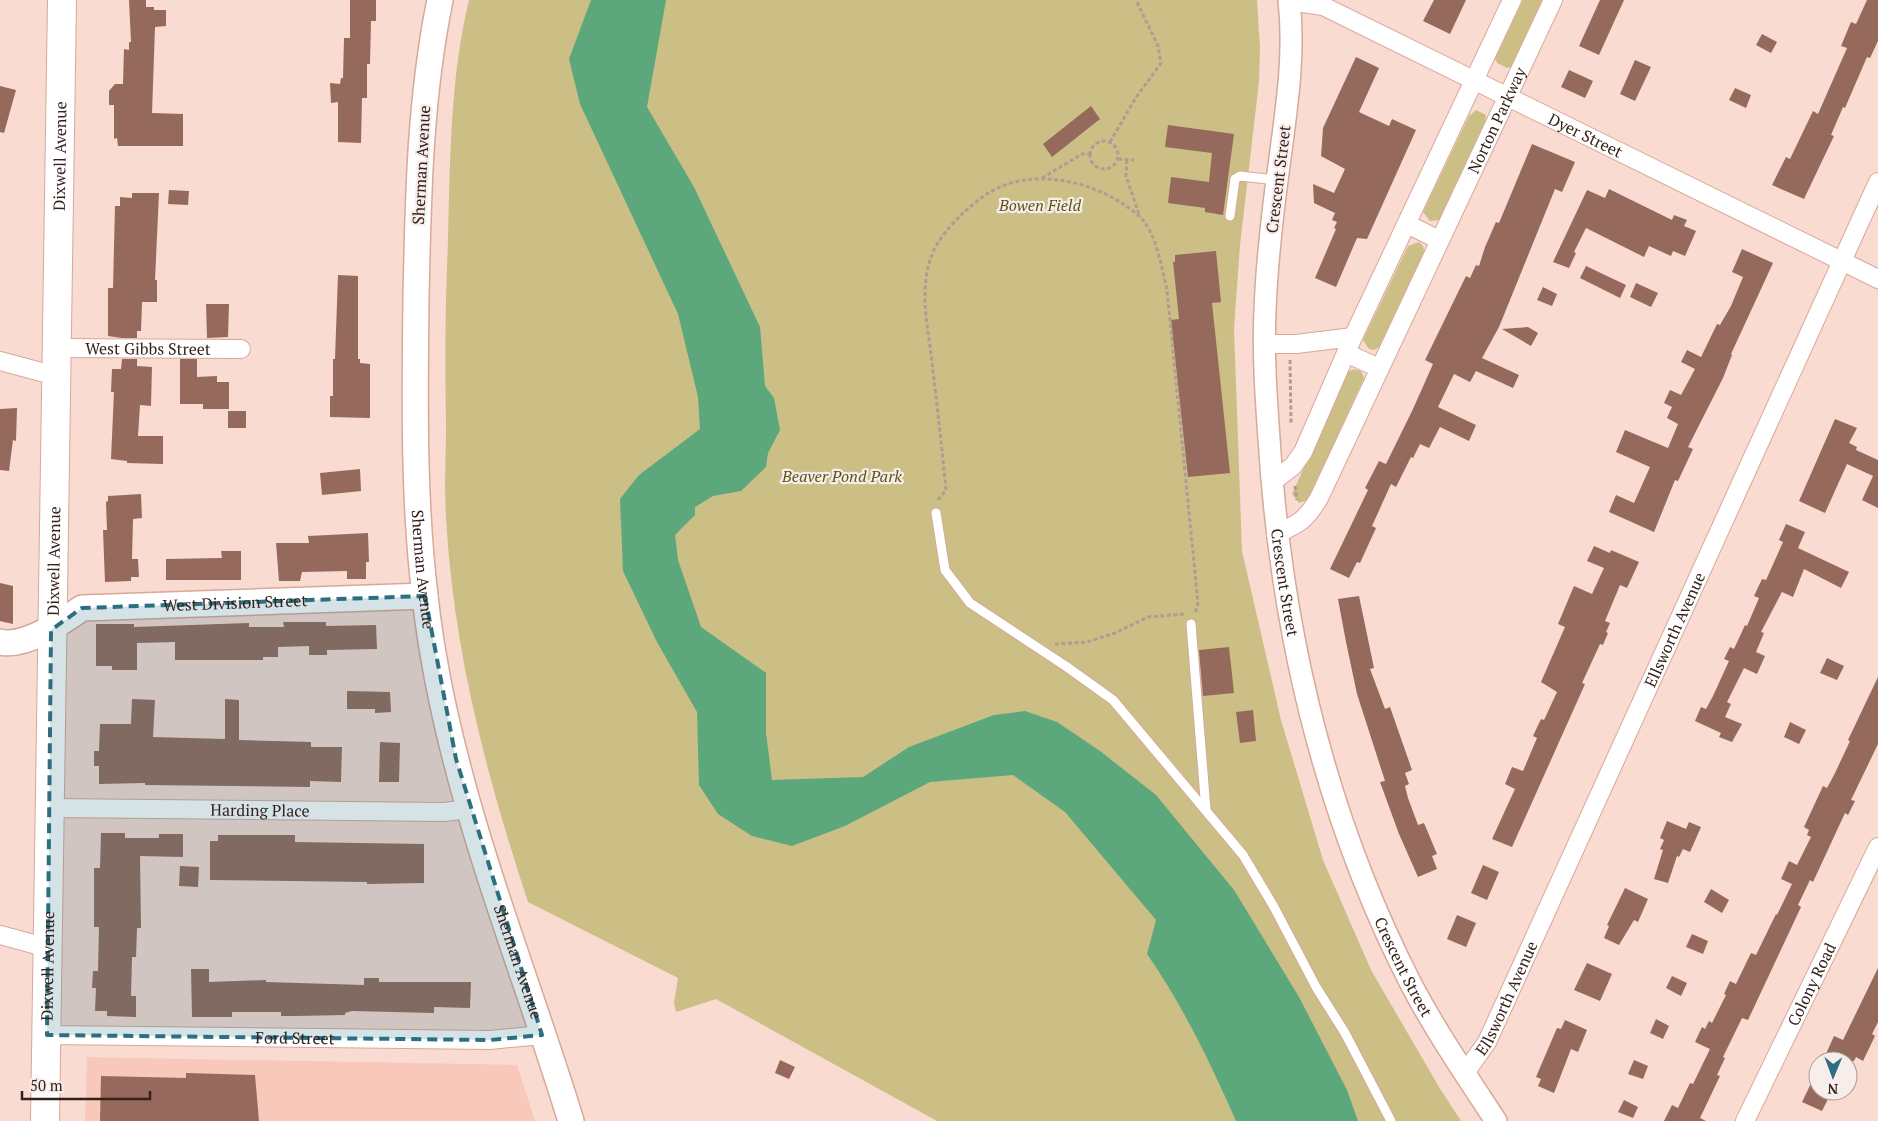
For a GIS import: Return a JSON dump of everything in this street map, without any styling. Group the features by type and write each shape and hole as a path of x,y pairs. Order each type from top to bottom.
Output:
{"main road":[{"name":"Dixwell Avenue","path":"45,1121 62,0"},
{"name":"Sherman Avenue","path":"440,0 425,87 420,149 417,254 415,376 417,473 425,596 445,713 469,809 571,1121"},
{"name":"West Division Street","path":"0,642 8,644 51,630 82,608 425,596"}],"street":[{"path":"1272,482 1294,466 1303,452 1350,345 1512,0"},
{"name":"Norton Parkway","path":"1276,534 1300,524 1310,514 1553,0"},
{"name":"Dyer Street","path":"1290,1 1323,6 1878,279"},
{"name":"Crescent Street","path":"1290,1 1292,46 1290,83 1277,180 1266,299 1264,344 1276,534 1292,639 1330,789 1363,876 1412,985 1464,1073 1496,1121"},
{"name":"Ellsworth Avenue","path":"1464,1073 1487,1042 1878,182"},
{"path":"1407,224 1439,240"},
{"path":"1264,344 1350,345 1379,368"},
{"name":"West Gibbs Street","path":"56,348 241,349"},
{"path":"0,361 56,376"},
{"name":"Harding Place","path":"50,808 444,812 469,809"},
{"name":"Colony Road","path":"1746,1121 1878,847"},
{"path":"0,935 48,948"},
{"name":"Ford Street","path":"47,1035 490,1040 542,1034"}],"lane":[{"path":"1230,216 1235,179 1240,176 1277,180"},
{"path":"936,513 945,570 970,603 1113,700 1243,855 1274,907 1316,987 1345,1033 1391,1121"},
{"path":"1191,624 1206,811"}],"path":[{"path":"1110,142 1135,99 1161,63 1158,46 1136,0"},
{"path":"1110,142 1117,149 1118,158 1112,167 1102,169 1093,164 1090,154 1095,144 1110,142"},
{"path":"1042,178 1082,154 1090,154"},
{"path":"1118,158 1134,160"},
{"path":"1127,160 1126,176 1140,217 1158,249 1167,290 1198,603 1191,624"},
{"path":"936,513 937,502 946,490 926,321 924,284 931,255 950,226 977,200 1005,184 1042,178 1071,182 1104,194 1140,217"},
{"path":"1290,359 1291,424"},
{"path":"1295,486 1297,501"},
{"path":"1035,647 1087,642 1115,634 1148,617 1195,613"}],"highlighted area":[{"path":"425,596 456,759 542,1035 490,1040 47,1035 51,630 82,608"}],"shaded area":[{"path":"591,0 666,0 647,107 694,187 760,327 765,386 774,398 780,430 768,453 766,467 741,491 713,496 695,507 695,515 675,535 678,560 701,627 766,673 766,733 772,780 863,777 909,747 994,715 1025,711 1057,722 1100,751 1156,795 1234,890 1299,997 1347,1090 1358,1121 1236,1121 1195,1035 1172,993 1147,954 1156,920 1065,812 1013,775 930,782 845,826 792,846 752,836 718,814 699,785 697,712 657,642 623,571 620,499 639,475 700,429 698,397 678,314 580,104 569,59"},
{"path":"87,1057 517,1065 535,1121 85,1121"}],"green space":[{"name":"Beaver Pond Park","path":"469,0 1257,0 1260,48 1259,82 1240,245 1234,329 1242,551 1281,720 1323,860 1371,970 1461,1121 937,1121 716,999 676,1012 674,1003 678,978 528,902 499,808 474,712 456,615 446,517 446,288 452,120 458,59"},
{"path":"1523,0 1542,0 1512,67 1507,68 1497,63 1495,58"},
{"path":"1476,110 1486,115 1485,122 1439,220 1430,221 1423,212 1469,116"},
{"path":"1419,242 1423,246 1424,252 1379,347 1374,350 1369,349 1363,340 1408,246"},
{"path":"1354,369 1361,371 1364,378 1308,500 1299,503 1292,494 1348,372"}],"building":[{"path":"129,0 146,0 146,7 154,7 154,10 166,10 166,26 155,27 152,113 183,114 183,146 118,146 117,138 114,139 114,105 109,105 109,91 115,84 123,84 124,49 129,50 129,42 131,42"},
{"path":"350,0 376,0 376,21 371,21 370,64 367,64 367,98 362,98 361,143 338,142 338,102 331,103 330,83 340,84 341,78 343,78 344,38 350,38"},
{"path":"1434,0 1466,0 1450,34 1423,21"},
{"path":"1600,0 1624,0 1599,55 1579,46"},
{"path":"1867,0 1878,0 1878,41 1870,58 1867,57 1845,108 1843,107 1831,135 1834,136 1804,199 1772,185 1786,157 1790,159 1813,111 1818,114 1847,48 1841,46 1851,22 1856,24"},
{"path":"1762,34 1777,42 1771,53 1756,45"},
{"path":"1356,57 1379,68 1359,112 1389,126 1392,119 1416,130 1367,239 1357,238 1336,287 1315,278 1336,229 1334,228 1337,222 1332,220 1335,213 1314,203 1313,184 1334,193 1345,169 1321,156 1323,128"},
{"path":"1635,60 1651,67 1635,101 1620,94"},
{"path":"1569,70 1593,81 1585,98 1561,87"},
{"path":"0,86 16,90 4,133 0,132"},
{"path":"1735,88 1751,95 1746,108 1729,100"},
{"path":"1091,106 1100,119 1052,157 1043,144"},
{"path":"1168,125 1234,134 1223,215 1205,212 1205,208 1168,203 1171,177 1209,182 1212,153 1165,147"},
{"path":"1532,144 1575,162 1562,192 1555,189 1499,327 1482,358 1519,375 1513,388 1476,371 1470,382 1454,374 1438,407 1476,425 1469,441 1440,427 1429,448 1420,444 1413,458 1411,457 1396,487 1391,484 1372,526 1376,528 1360,563 1357,562 1349,578 1330,569 1368,490 1365,488 1379,461 1386,464 1413,409 1433,364 1425,360 1466,276 1470,278 1476,265 1479,266 1485,247 1496,222 1499,223"},
{"path":"1609,189 1672,220 1674,215 1687,220 1684,226 1696,231 1685,256 1673,251 1671,256 1649,246 1644,257 1586,228 1574,252 1576,253 1569,268 1553,262 1587,190 1605,198"},
{"path":"169,190 189,191 188,205 168,204"},
{"path":"132,193 159,193 155,280 157,280 157,302 142,302 141,331 137,331 137,338 122,338 108,336 108,288 113,288 115,206 120,206 120,197 132,198"},
{"path":"1742,249 1773,263 1731,354 1723,378 1688,447 1693,449 1678,481 1675,480 1654,532 1609,512 1616,495 1634,503 1650,467 1616,452 1625,430 1668,448 1678,424 1667,418 1672,407 1664,403 1670,390 1681,395 1695,369 1681,362 1687,350 1701,357 1717,324 1720,325 1731,306 1743,277 1732,272"},
{"path":"1216,251 1221,302 1212,303 1230,473 1188,477 1171,320 1179,319 1173,262 1175,262 1175,255"},
{"path":"1586,266 1626,285 1620,298 1580,278"},
{"path":"338,275 358,276 358,359 360,359 360,363 370,364 370,418 330,417 330,396 333,396 333,359 335,359"},
{"path":"1636,283 1658,293 1651,307 1630,297"},
{"path":"1543,287 1557,294 1552,306 1537,300"},
{"path":"206,304 229,304 228,337 207,338"},
{"path":"1528,327 1538,333 1531,346 1502,329"},
{"path":"122,359 137,359 137,366 152,367 151,406 140,405 138,436 163,436 163,464 127,463 127,461 111,459 114,392 111,392 112,369 121,369"},
{"path":"180,359 197,359 197,377 217,376 217,382 229,382 229,409 203,409 203,404 180,404"},
{"path":"17,408 16,441 13,440 9,471 0,470 0,409"},
{"path":"228,411 246,411 246,428 228,428"},
{"path":"1835,419 1857,428 1849,443 1857,447 1856,450 1878,460 1878,508 1862,500 1873,476 1847,464 1825,513 1799,501"},
{"path":"360,469 361,491 322,495 320,473"},
{"path":"141,494 142,518 133,519 132,559 138,559 139,577 131,577 131,581 105,582 103,530 107,530 106,502 108,501 108,496"},
{"path":"1786,524 1805,532 1798,548 1849,572 1841,588 1804,569 1793,597 1782,592 1761,632 1764,633 1756,652 1765,656 1757,674 1744,668 1727,702 1731,704 1725,717 1742,724 1732,742 1719,737 1721,733 1695,721 1701,707 1706,709 1713,696 1729,661 1724,659 1730,647 1734,649 1745,625 1747,626 1759,598 1754,596 1762,579 1766,580 1783,542 1779,540"},
{"path":"368,533 369,562 366,562 366,579 347,579 347,571 302,572 300,581 279,581 276,543 309,543 308,536"},
{"path":"1594,546 1610,553 1611,550 1639,562 1627,588 1620,585 1605,621 1610,623 1606,632 1608,633 1603,645 1600,644 1582,683 1585,684 1512,847 1492,839 1515,789 1505,784 1512,767 1523,771 1537,738 1533,736 1541,719 1544,720 1557,692 1541,682 1565,627 1558,624 1574,586 1592,594 1604,568 1587,561"},
{"path":"221,551 241,551 241,580 166,580 166,559 222,558"},
{"path":"0,583 13,586 13,624 0,621"},
{"path":"1359,596 1374,668 1370,669 1385,709 1390,707 1412,770 1405,773 1409,784 1405,786 1408,798 1418,825 1424,823 1437,854 1432,856 1437,869 1418,877 1399,834 1380,782 1385,781 1357,694 1346,642 1338,599"},
{"path":"283,622 326,622 326,626 376,625 377,649 327,650 327,655 309,655 309,646 278,647 278,657 263,657 263,660 175,660 175,642 137,643 137,670 112,670 112,666 96,666 96,624 134,624 134,627 249,623 249,627 284,627"},
{"path":"1229,647 1234,693 1203,696 1199,650"},
{"path":"1827,658 1844,666 1837,680 1820,673"},
{"path":"1878,677 1878,744 1851,800 1855,801 1848,815 1845,813 1813,882 1810,880 1798,905 1801,907 1748,1020 1742,1018 1723,1057 1725,1058 1717,1075 1720,1076 1700,1118 1706,1121 1664,1121 1672,1105 1678,1108 1690,1083 1693,1084 1710,1049 1695,1042 1702,1027 1705,1029 1709,1021 1712,1023 1726,995 1724,994 1730,981 1736,984 1751,953 1756,955 1792,884 1781,879 1789,861 1797,865 1811,837 1807,835 1809,830 1804,827 1823,786 1827,788 1835,773 1850,741 1848,740"},
{"path":"347,691 390,692 391,712 375,713 375,709 347,709"},
{"path":"132,699 155,700 153,737 225,739 225,699 239,700 239,740 311,742 311,747 342,747 341,782 310,781 310,787 145,785 145,783 99,784 99,766 94,766 94,751 99,751 100,724 131,724"},
{"path":"1253,710 1256,741 1240,743 1236,712"},
{"path":"1790,722 1806,730 1799,744 1784,737"},
{"path":"380,742 400,743 399,782 379,782"},
{"path":"1667,821 1686,829 1689,822 1701,827 1690,852 1683,849 1679,857 1677,856 1668,883 1654,879 1663,850 1660,849 1664,840 1660,838"},
{"path":"101,833 125,833 125,838 159,838 159,834 183,834 183,857 140,856 141,928 137,928 136,957 132,957 131,996 136,996 136,1017 107,1016 107,1011 95,1011 96,988 92,988 93,971 98,971 99,927 94,927 94,868 100,868"},
{"path":"218,835 295,835 295,842 424,844 424,883 367,884 367,882 210,880 210,841 218,841"},
{"path":"1483,865 1499,872 1487,900 1471,893"},
{"path":"180,866 199,867 198,887 179,886"},
{"path":"1625,888 1648,899 1638,922 1634,920 1619,945 1604,938 1609,926 1607,925"},
{"path":"1711,889 1729,900 1722,913 1704,902"},
{"path":"1457,915 1476,923 1466,947 1447,939"},
{"path":"1692,934 1708,941 1703,954 1686,947"},
{"path":"1587,963 1612,974 1600,1001 1574,990"},
{"path":"1878,968 1878,1022 1872,1034 1875,1036 1863,1061 1858,1058 1858,1051 1827,1051 1834,1036 1843,1040"},
{"path":"191,969 209,969 209,982 266,980 266,982 364,985 364,978 379,978 379,982 471,982 470,1008 434,1007 434,1013 352,1011 345,1013 345,1015 281,1016 281,1012 232,1012 232,1017 192,1017"},
{"path":"1672,976 1687,983 1681,996 1666,988"},
{"path":"1656,1019 1669,1026 1663,1039 1650,1033"},
{"path":"1565,1020 1587,1030 1578,1052 1571,1049 1554,1093 1538,1086 1541,1079 1536,1077 1557,1028 1561,1029"},
{"path":"780,1060 795,1067 789,1079 775,1073"},
{"path":"1634,1060 1648,1066 1643,1079 1628,1074"},
{"path":"186,1073 255,1075 259,1121 100,1121 101,1076 186,1078"},
{"path":"1808,1090 1808,1101 1827,1101 1822,1111 1802,1102"},
{"path":"1624,1100 1638,1107 1633,1118 1618,1112"}],"park label":[{"name":"Bowen Field","path":"1040,205"}]}
